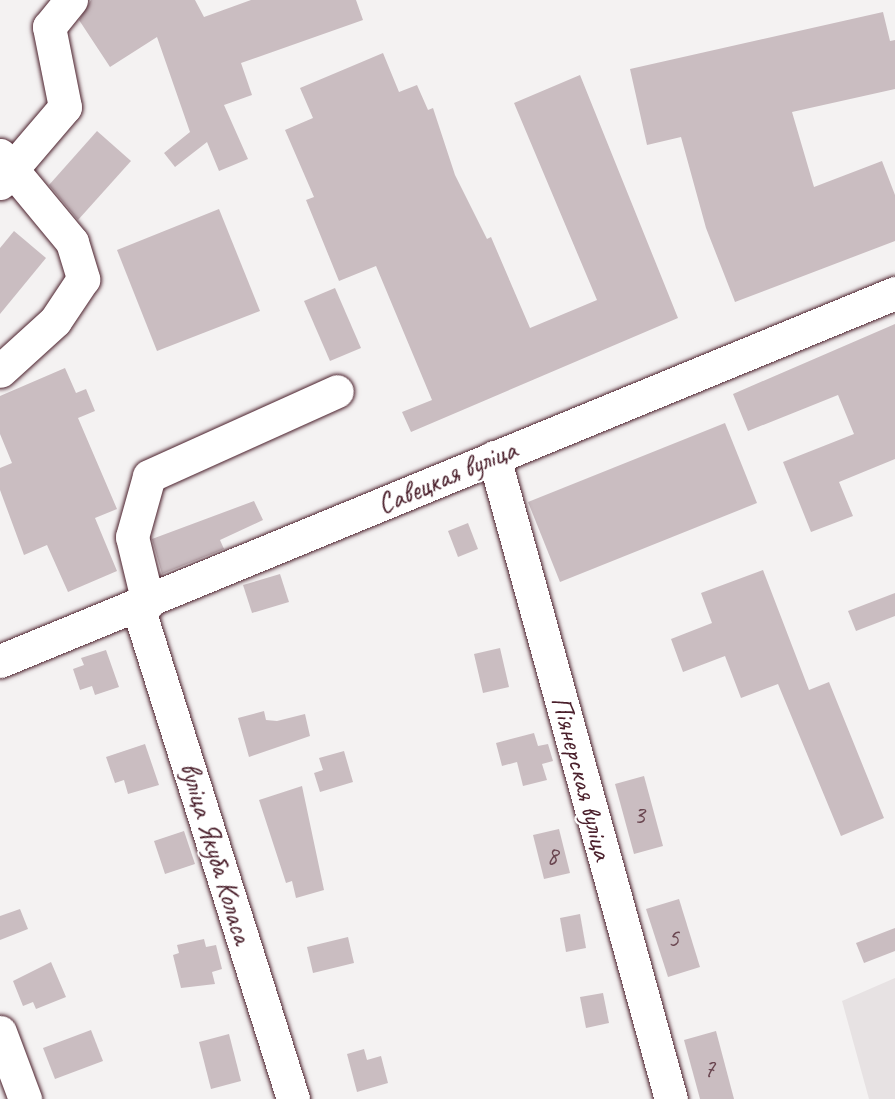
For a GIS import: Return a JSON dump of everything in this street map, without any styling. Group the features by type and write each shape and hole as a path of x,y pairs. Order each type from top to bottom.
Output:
{"street":[{"path":"0,372 56,321 82,279 72,242 3,170 65,107 49,27 71,0"},
{"name":"Савецкая вуліца","path":"0,661 143,605 494,457 895,293"},
{"name":"вуліца Якуба Коласа","path":"293,1099 143,605 132,537 149,476 337,391"},
{"name":"Піянерская вуліца","path":"494,457 671,1099"},
{"path":"0,1032 25,1099"}],"shaded area":[{"path":"895,978 895,1099 869,1099 842,1001"}],"building":[{"path":"91,0 195,0 204,17 251,0 356,0 363,20 241,63 252,95 224,105 248,159 219,171 207,142 175,167 164,153 190,132 157,37 110,67 79,20"},
{"path":"883,12 890,41 895,40 895,89 792,112 814,187 882,161 895,195 895,241 735,302 706,228 681,137 647,145 630,69"},
{"path":"383,53 399,92 417,85 428,110 433,108 455,175 487,239 491,237 530,328 597,300 514,103 580,75 678,318 411,432 402,412 432,400 376,266 339,281 306,200 314,197 285,130 313,118 300,88"},
{"path":"97,131 131,161 78,220 49,185"},
{"path":"219,209 260,311 157,351 117,250"},
{"path":"14,231 46,258 0,314 0,248"},
{"path":"335,288 361,348 330,361 304,301"},
{"path":"895,324 895,459 839,482 853,516 811,532 783,462 854,434 838,395 748,431 733,394"},
{"path":"65,368 76,393 86,389 95,411 78,418 117,509 95,518 117,571 68,592 47,545 24,555 0,490 0,468 12,463 0,434 0,396"},
{"path":"725,423 757,503 560,582 528,502"},
{"path":"254,501 263,520 220,540 224,549 162,574 152,539"},
{"path":"468,523 478,549 458,557 448,531"},
{"path":"763,570 809,690 829,682 884,818 841,836 778,684 741,698 725,656 683,672 671,639 712,623 701,593"},
{"path":"280,574 289,602 252,613 243,585"},
{"path":"895,593 895,616 856,631 848,611"},
{"path":"500,648 509,687 483,693 474,654"},
{"path":"106,650 119,687 95,695 92,686 80,690 73,669 84,665 81,658"},
{"path":"264,711 266,720 277,721 305,714 310,736 249,757 238,718"},
{"path":"534,733 538,746 548,744 553,761 542,764 547,780 523,786 517,762 502,766 496,743"},
{"path":"145,744 159,785 128,794 124,780 115,783 106,757"},
{"path":"344,751 353,782 320,792 314,773 323,770 319,758"},
{"path":"644,776 663,846 634,854 615,784"},
{"path":"302,786 324,890 296,898 292,881 286,883 259,800"},
{"path":"559,829 570,873 544,879 533,835"},
{"path":"184,831 195,864 165,874 154,841"},
{"path":"679,899 700,967 668,977 646,909"},
{"path":"20,909 28,929 0,940 0,916"},
{"path":"580,914 586,948 566,952 560,918"},
{"path":"895,928 895,951 864,963 856,943"},
{"path":"348,937 354,963 313,973 307,947"},
{"path":"204,939 206,947 216,945 222,969 212,972 215,984 181,988 173,955 179,953 177,945"},
{"path":"51,962 66,997 36,1009 33,1002 23,1006 13,981"},
{"path":"603,993 609,1023 586,1028 580,997"},
{"path":"91,1030 103,1061 55,1079 43,1048"},
{"path":"716,1031 734,1099 700,1099 684,1040"},
{"path":"229,1034 241,1081 211,1089 199,1042"},
{"path":"364,1049 367,1060 381,1056 388,1083 357,1092 347,1054"}]}
